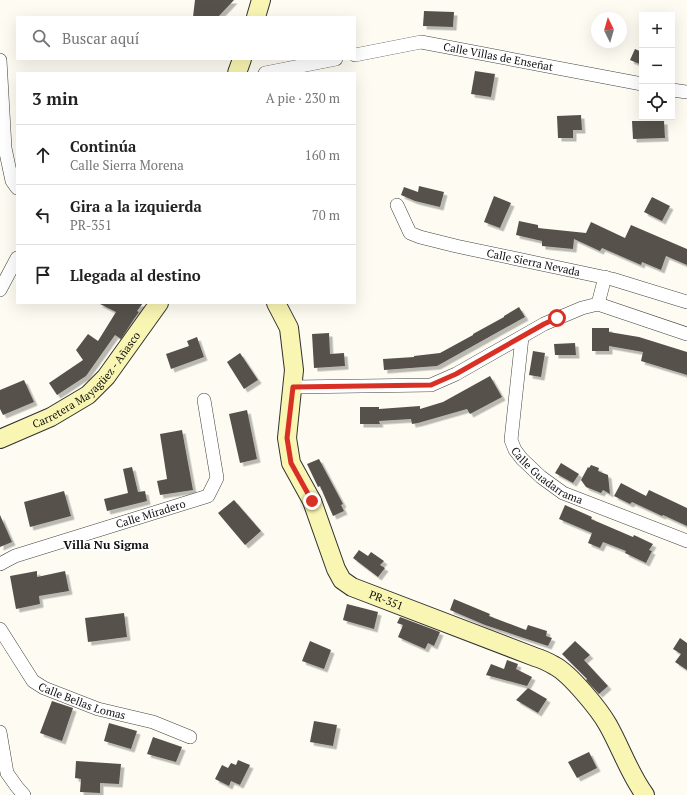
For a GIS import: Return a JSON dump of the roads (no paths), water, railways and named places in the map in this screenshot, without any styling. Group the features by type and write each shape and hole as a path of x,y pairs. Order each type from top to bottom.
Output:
{"street":[{"path":"256,16 261,0"},
{"name":"Calle Villas de Enseñat","path":"356,55 421,42 639,83"},
{"path":"0,60 5,148 12,181 16,187"},
{"path":"237,72 242,60"},
{"path":"270,72 331,60"},
{"path":"675,90 687,92"},
{"name":"Calle Sierra Nevada","path":"397,205 410,233 420,237 605,277 687,302"},
{"path":"0,290 16,260"},
{"path":"598,304 605,277"},
{"name":"Carretera Mayagüez - Añasco","path":"0,439 51,416 88,395 106,377 158,304"},
{"name":"PR-351","path":"277,304 289,328 294,370 287,438 291,463 312,501 336,569 342,580 352,587 555,666 586,696 607,724 636,783 645,795"},
{"path":"293,387 431,385 456,374 544,324 582,308 598,304 687,334"},
{"name":"Calle Guadarrama","path":"522,337 511,440 515,450 541,476 563,493 687,541"},
{"name":"Calle Miradero","path":"0,564 15,556 208,496 217,478 204,400"},
{"name":"Calle Bellas Lomas","path":"0,629 33,681 44,688 98,709 154,722 190,737"},
{"path":"0,732 7,773 17,788 24,795"}],"district":[{"name":"Villa Nu Sigma","path":"106,545"}]}
